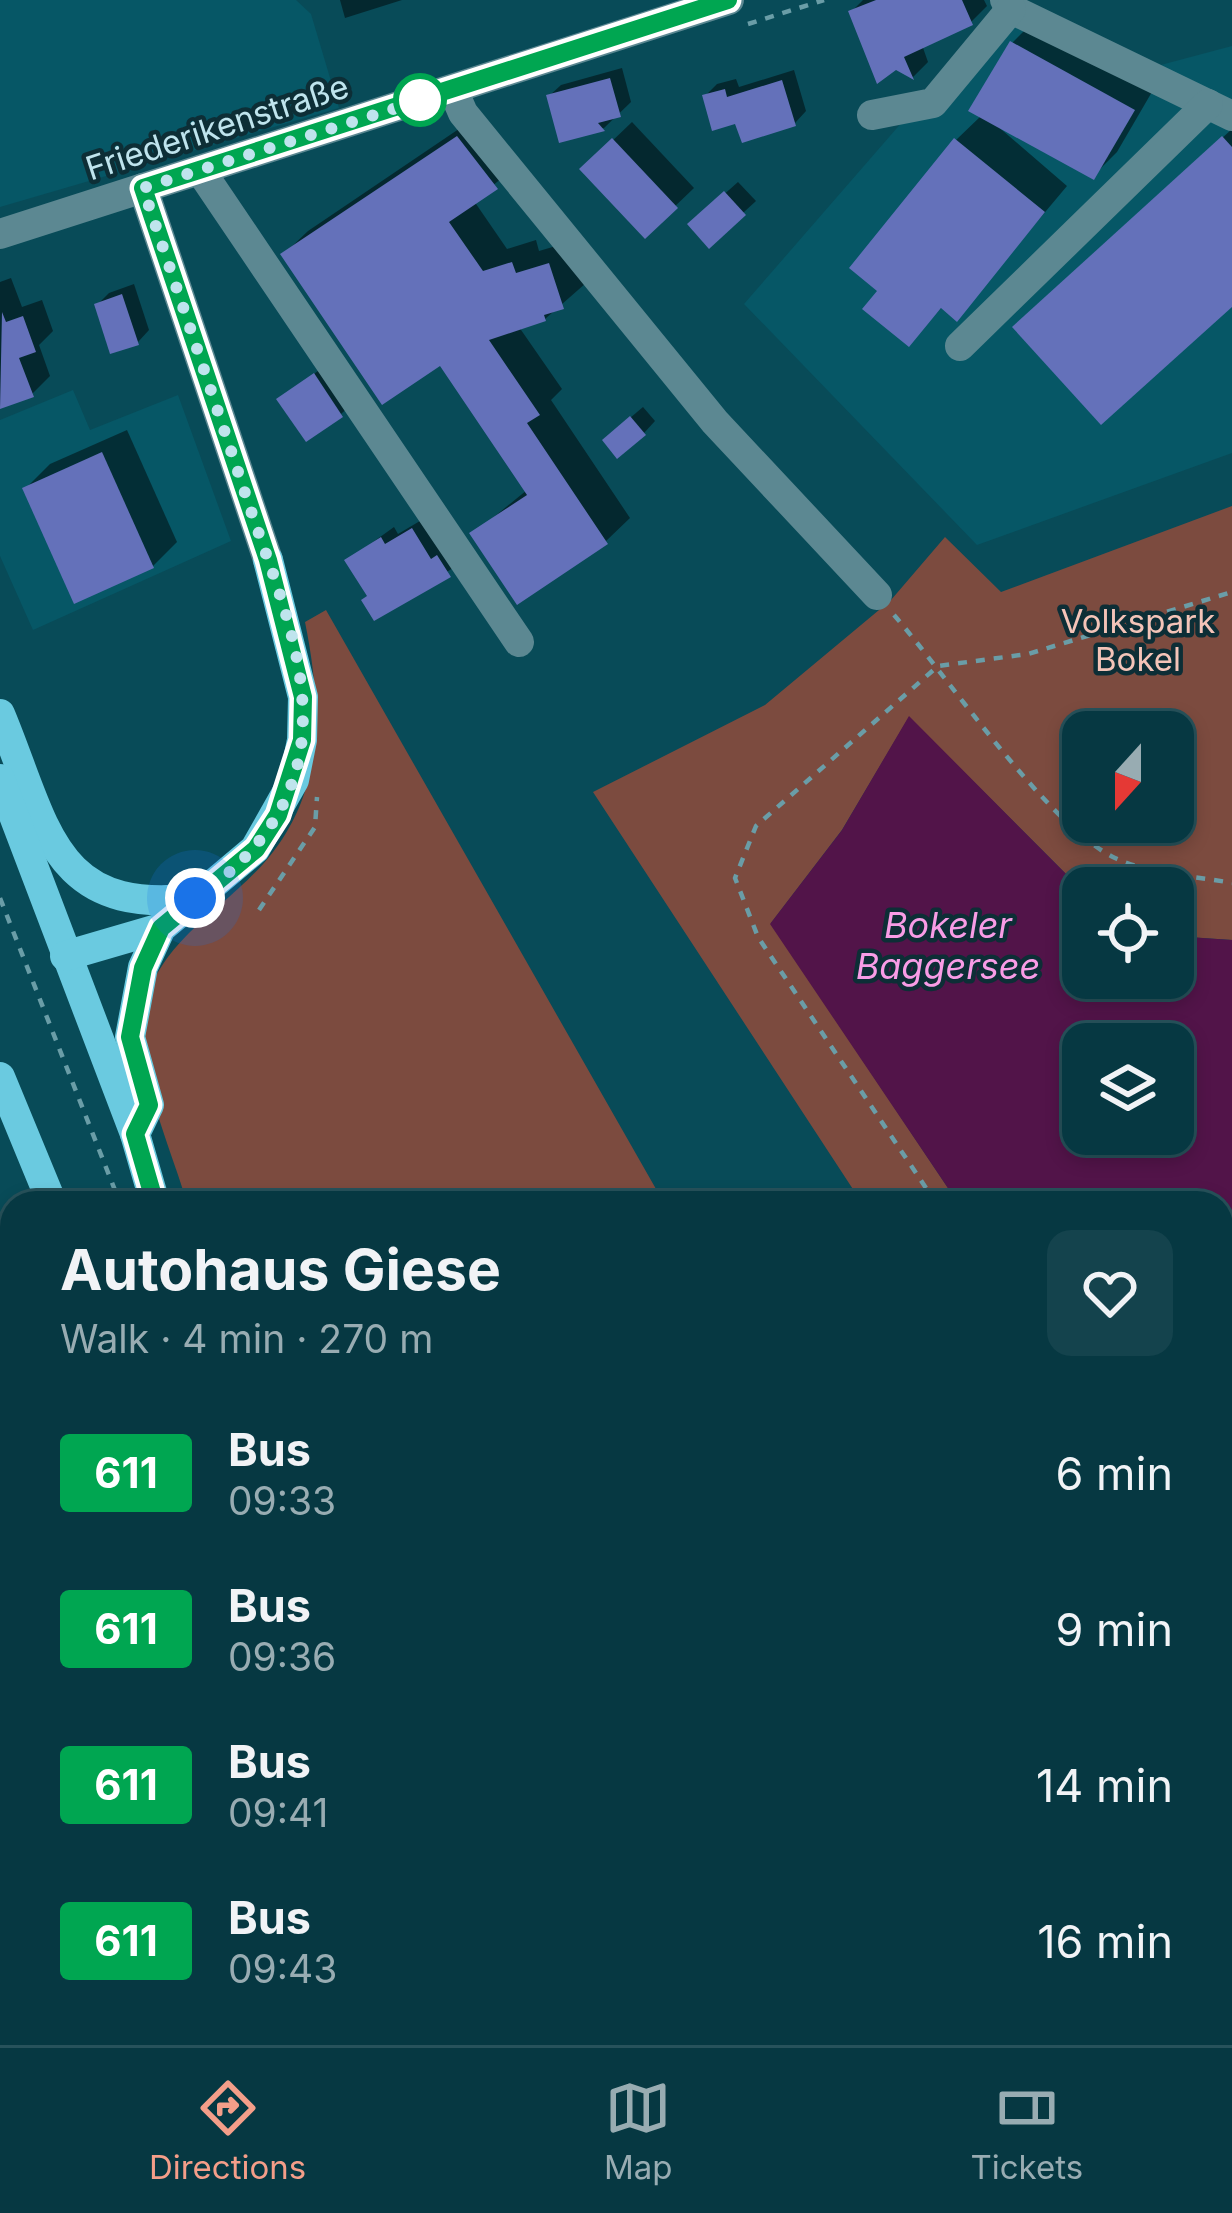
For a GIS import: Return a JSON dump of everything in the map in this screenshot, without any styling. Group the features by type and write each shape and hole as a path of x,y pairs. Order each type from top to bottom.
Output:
{"main road":[{"path":"65,956 161,928 256,849 294,779 303,697 268,560"},
{"path":"0,714 53,842 71,871 92,888 122,900 195,898"},
{"path":"0,779 135,1134 152,1191"},
{"path":"135,1134 149,1105 130,1037 133,1003 161,928"},
{"path":"0,1077 47,1191"}],"street":[{"name":"Friederikenstraße","path":"0,234 453,89 643,13 729,0"},
{"path":"872,115 933,103 1008,4 1220,110 960,346"},
{"path":"453,89 463,113 715,422 877,595"},
{"path":"200,170 519,642"},
{"path":"143,188 268,560"}],"path":[{"path":"928,1191 758,938 735,878 756,826 938,666 1028,654 1232,592"},
{"path":"877,595 1089,844 1120,861 1232,883"},
{"path":"260,910 315,827 319,802 294,779"},
{"path":"0,898 115,1191"}],"shaded area":[{"path":"0,0 296,0 311,14 339,108 0,207"},
{"path":"996,14 1127,74 1232,46 1232,453 977,545 744,304"},
{"path":"73,390 90,430 178,395 231,541 33,630 0,556 0,420"}],"green space":[{"name":"Volkspark Bokel","path":"1232,506 1232,940 1194,937 1194,867 1062,870 909,717 842,830 771,923 950,1191 854,1191 593,792 765,705 891,600 945,537 1001,592"},
{"path":"326,610 657,1191 183,1191 147,1075 142,1035 145,1006 167,958 264,863 299,808 309,778 316,717 305,622"}],"water":[{"name":"Bokeler Baggersee","path":"909,716 1062,870 1062,999 1194,999 1194,937 1232,940 1232,1191 950,1191 770,924 842,830"}],"building":[{"path":"876,0 962,0 973,25 904,57 914,80 896,70 877,84 848,11"},
{"path":"1010,41 1135,110 1094,180 968,111"},
{"path":"610,78 621,117 598,123 605,131 559,143 546,95"},
{"path":"782,80 796,126 742,143 735,124 712,131 702,95 725,89 727,97"},
{"path":"457,136 498,189 449,222 483,271 512,262 516,273 549,263 564,309 544,315 546,321 489,340 540,415 527,423 608,544 517,605 469,533 527,495 440,366 382,405 280,254"},
{"path":"1222,136 1232,147 1232,307 1101,425 1012,327"},
{"path":"612,138 678,208 645,239 579,169"},
{"path":"954,138 1045,212 957,322 941,308 909,347 862,309 877,291 849,268"},
{"path":"724,191 746,215 709,249 687,224"},
{"path":"122,294 139,345 110,354 94,304"},
{"path":"2,312 6,322 23,316 36,352 19,358 34,397 0,409"},
{"path":"314,373 343,417 306,442 276,399"},
{"path":"630,416 646,435 617,459 602,440"},
{"path":"102,452 154,568 74,604 22,488"},
{"path":"412,528 431,559 437,555 451,577 374,621 361,600 367,596 344,560 381,537 385,544"}],"bus line":[{"name":"611","path":"152,1191 135,1134 149,1105 130,1037 143,968 161,928 256,849 278,815 294,779 302,740 303,697 268,560 143,188 728,0"}],"route":[{"path":"195,898 256,849 278,815 294,779 302,740 303,697 268,560 143,188 428,98 420,100"}]}
